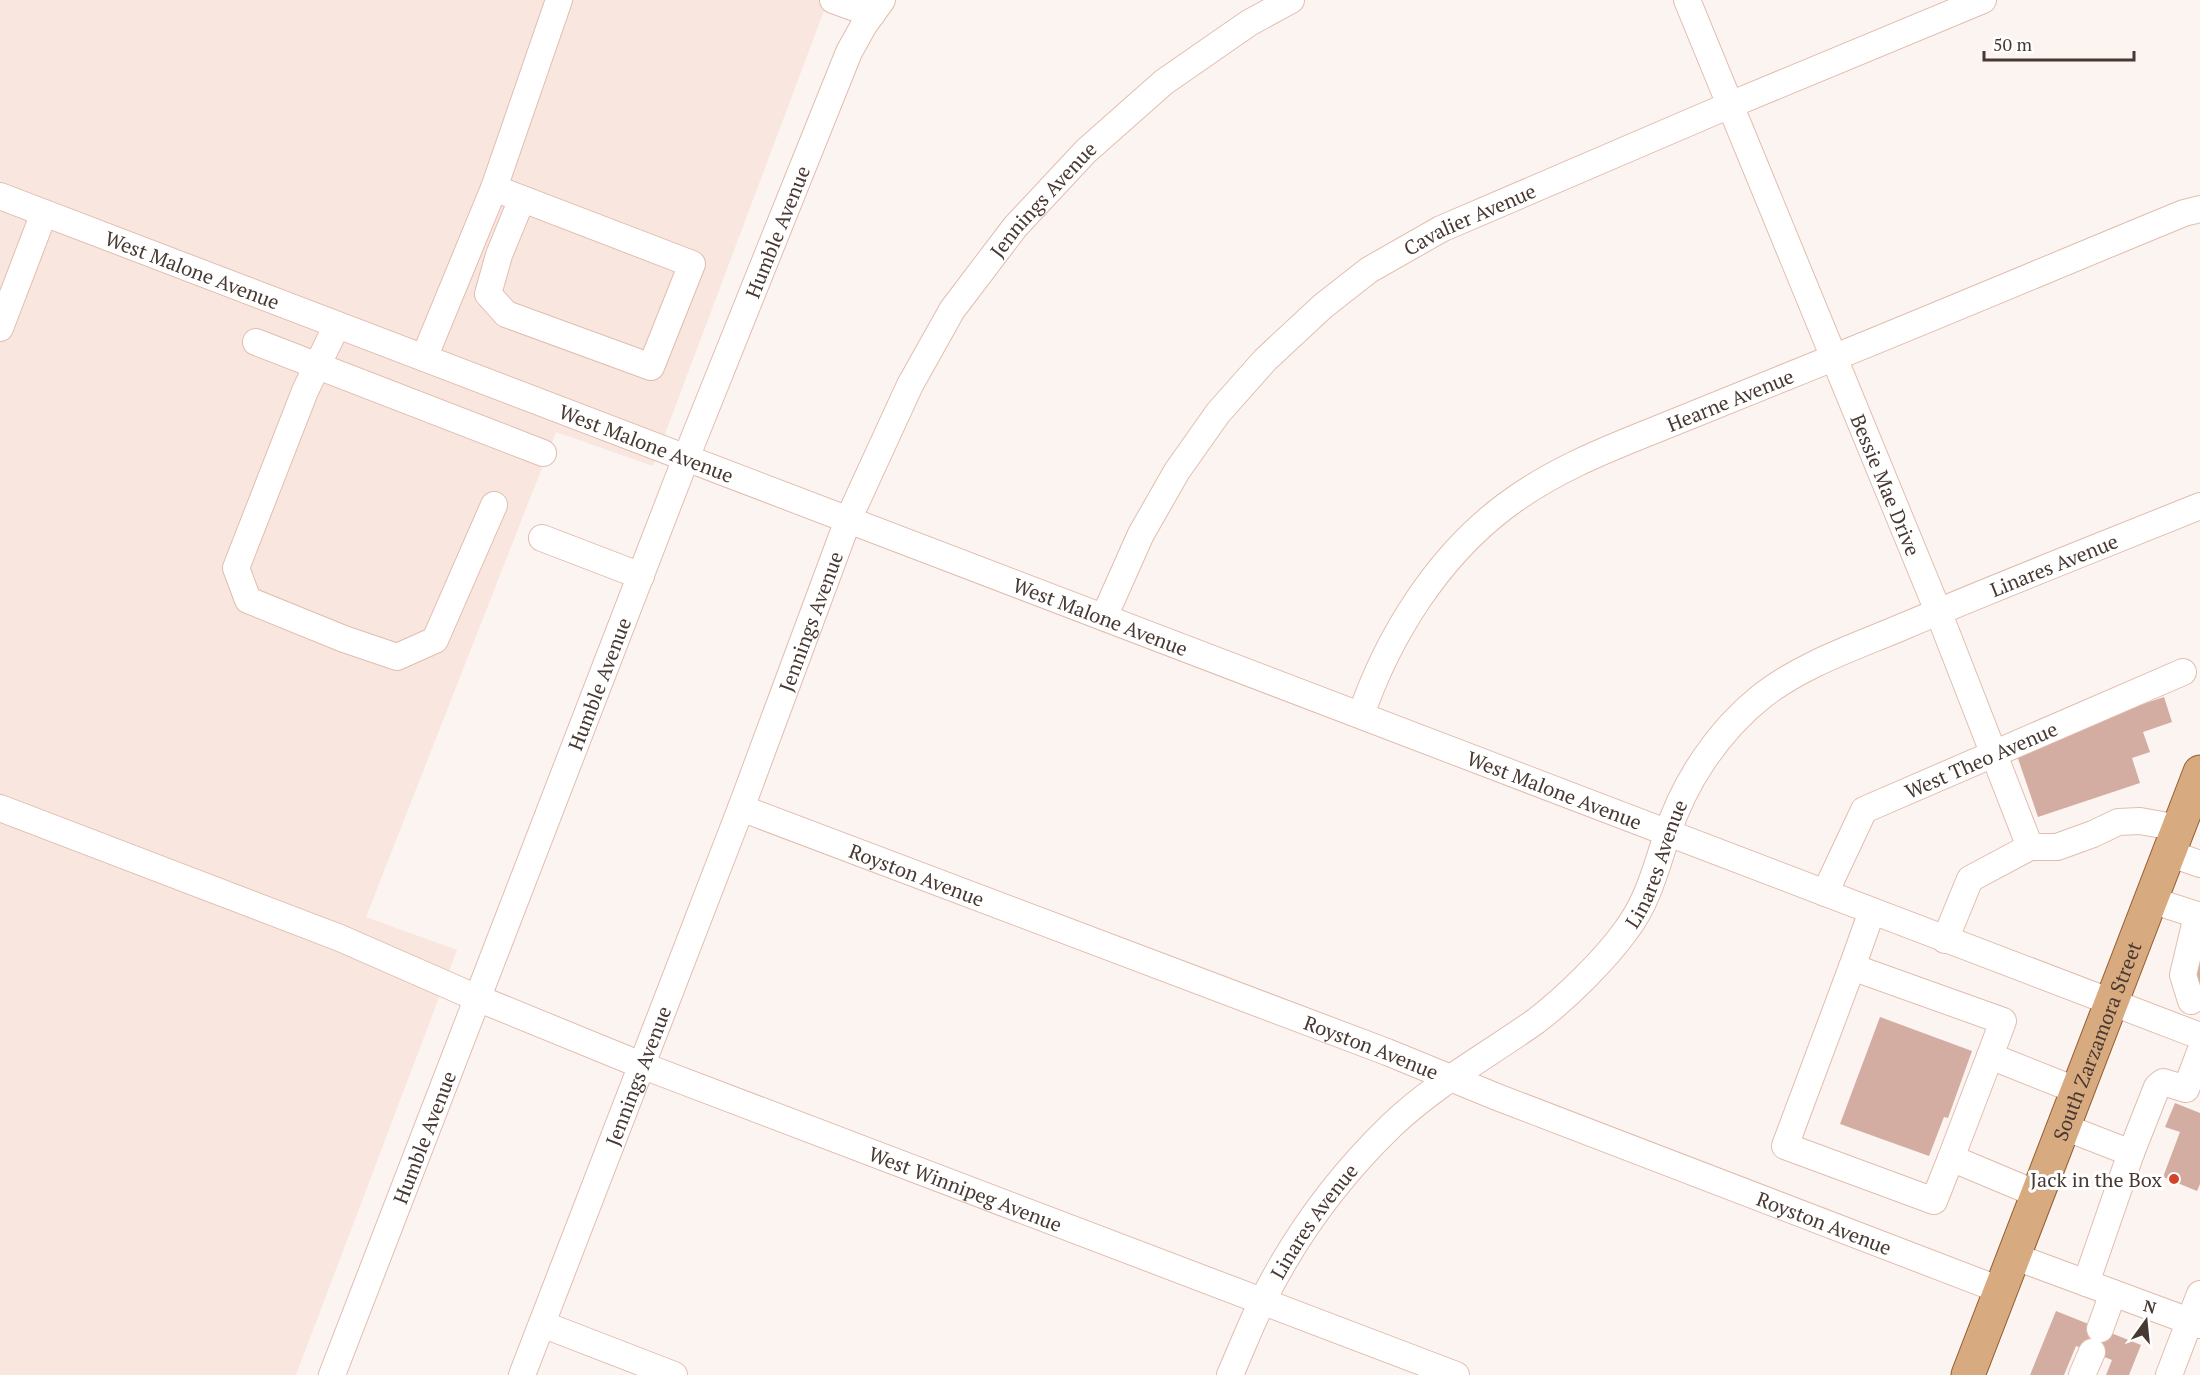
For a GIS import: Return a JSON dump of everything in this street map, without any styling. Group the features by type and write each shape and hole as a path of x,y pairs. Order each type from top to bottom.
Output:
{"main road":[{"name":"South Zarzamora Street","path":"1968,1375 2200,772"}],"street":[{"path":"424,358 494,188 559,0"},
{"path":"833,0 877,7"},
{"name":"Jennings Avenue","path":"522,1375 741,808 848,520 915,375 952,310 1015,227 1086,151 1164,82 1249,23 1291,0"},
{"name":"Bessie Mae Drive","path":"1687,0 1938,612 2030,847"},
{"name":"Cavalier Avenue","path":"1104,617 1141,534 1177,471 1226,404 1266,360 1323,306 1369,270 1441,229 1983,0"},
{"name":"Humble Avenue","path":"332,1375 686,458 849,52 877,7"},
{"path":"494,188 692,264 651,367 506,315 488,294 499,255 522,199"},
{"name":"West Malone Avenue","path":"0,196 2192,1033"},
{"name":"Hearne Avenue","path":"1361,715 1394,637 1418,598 1477,531 1503,507 1547,478 1576,463 2184,213 2200,209"},
{"path":"0,328 44,213"},
{"path":"337,325 305,391 236,568 248,600 344,639 397,657 435,640 494,505"},
{"path":"256,342 543,453"},
{"name":"Linares Avenue","path":"1230,1375 1262,1301 1306,1226 1347,1173 1393,1124 1453,1078 1539,1019 1571,991 1626,931 1641,908 1658,866 1668,832 1693,776 1721,736 1762,696 1811,666 1938,612 2199,510"},
{"path":"542,538 641,576"},
{"name":"West Theo Avenue","path":"1825,892 1864,810 2183,672"},
{"name":"West Winnipeg Avenue","path":"0,808 340,938 477,998 641,1065 1456,1375"},
{"name":"Royston Avenue","path":"741,808 1453,1078 1508,1102 2000,1290"},
{"path":"1945,940 1970,879 2030,847 2057,847 2118,822 2140,821 2174,841 2200,864"},
{"path":"2151,900 2199,916 2183,975 2195,999 2192,1033"},
{"path":"1852,967 2003,1021 1935,1201 1785,1146 1872,911"},
{"path":"2086,1283 2131,1153 2157,1087 2163,1082 2186,1089 2200,1052"},
{"path":"1990,1056 2078,1091"},
{"path":"2064,1127 2131,1153"},
{"path":"1951,1158 2037,1194"},
{"path":"2013,1256 2195,1323"},
{"path":"2091,1352 2113,1293"},
{"path":"2169,1375 2195,1323 2200,1294"},
{"path":"542,1324 675,1375"}],"shaded area":[{"path":"0,0 828,0 653,466 556,432 366,917 457,950 296,1375 0,1375"}],"building":[{"path":"2164,697 2172,722 2143,732 2150,752 2132,758 2140,783 2038,817 2014,747"},
{"path":"2200,958 2200,985 2191,982"},
{"path":"1880,1017 1972,1051 1948,1118 1944,1117 1929,1156 1840,1124"},
{"path":"2175,1103 2200,1113 2200,1184 2197,1191 2163,1177 2180,1132 2165,1127"},
{"path":"2056,1311 2141,1345 2129,1375 2106,1375 2112,1360 2076,1346 2064,1375 2030,1375"}],"place":[{"name":"Jack in the Box","path":"2174,1179"}]}
